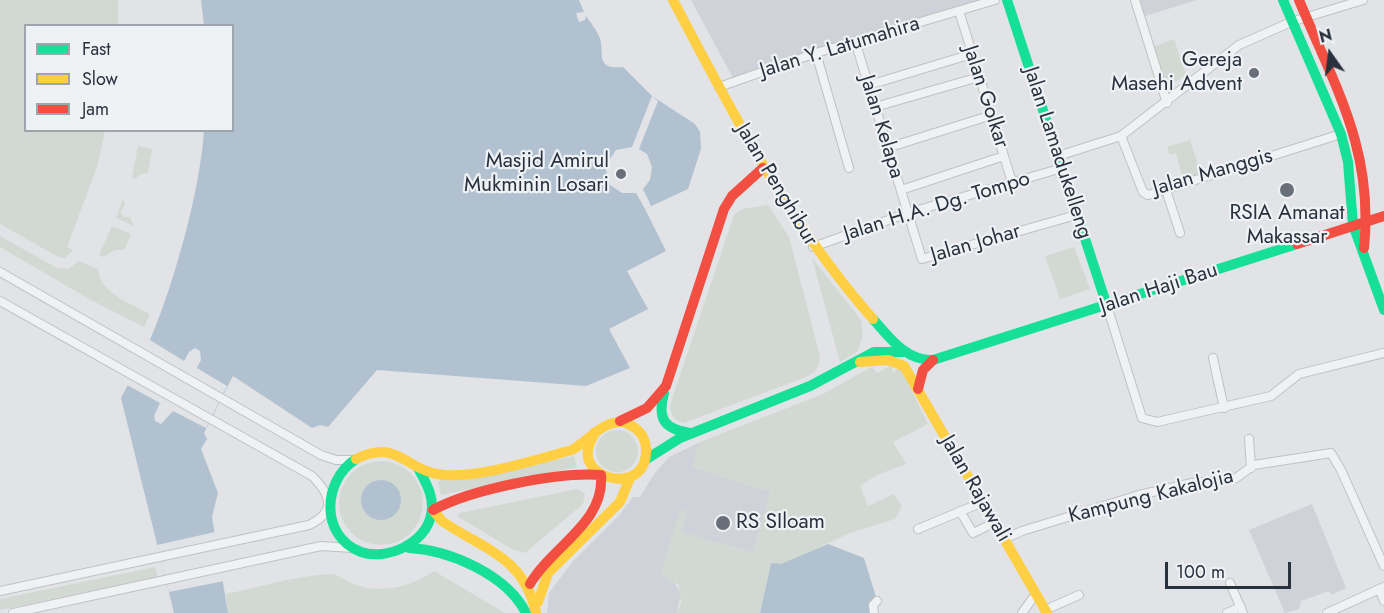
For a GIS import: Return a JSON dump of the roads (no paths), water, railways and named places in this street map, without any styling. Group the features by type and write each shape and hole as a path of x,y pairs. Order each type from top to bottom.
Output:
{"main road":[{"name":"Jalan Penghibur","path":"673,0 763,168 813,247 870,316 904,352"},
{"name":"Jalan Lamadukelleng","path":"1007,0 1107,306"},
{"path":"1283,0 1341,134 1348,162 1353,225 1364,248 1384,310"},
{"path":"1299,0 1332,76 1360,150 1369,220 1364,248"},
{"path":"693,432 676,432 664,420 661,407 666,386 724,209 732,196 763,168"},
{"name":"Jalan Haji Bau","path":"933,360 1384,216"},
{"path":"533,613 548,573 620,502 630,478 645,460 693,432 810,386 860,362 874,352 904,352 916,359 933,360"},
{"name":"Jalan Rajawali","path":"860,362 886,358 904,366 1046,611"},
{"path":"918,389 923,370 933,360"},
{"path":"418,468 440,475 462,473 572,450 584,443 605,424 634,416 655,402 666,386"},
{"path":"618,422 635,428 643,436 647,448 645,460"},
{"path":"530,584 544,560 596,511 603,489 601,475 589,458 588,447 595,432"},
{"path":"406,548 423,533 432,511 430,488 418,468 406,458 384,452 369,454 354,460 342,470 334,483 329,505 336,528 346,541 357,549 386,555 406,548 426,548 453,557 515,595 533,613"},
{"path":"432,511 460,499 578,474 601,475 612,480 630,478"},
{"path":"432,511 459,534 515,567 530,584 533,613"}],"street":[{"name":"Jalan Y. Latumahira","path":"719,87 816,53 995,0"},
{"path":"1135,0 1167,103"},
{"path":"1058,156 1121,136 1167,103 1221,57 1239,45 1292,22 1363,0"},
{"name":"Jalan Golkar","path":"958,11 1012,182"},
{"name":"Jalan Kelapa","path":"855,41 908,213"},
{"path":"816,53 849,168"},
{"path":"869,85 972,54"},
{"path":"875,106 979,77"},
{"path":"887,148 992,115"},
{"name":"Jalan Manggis","path":"1121,136 1143,192 1148,195 1341,134"},
{"path":"901,190 1004,156"},
{"name":"Jalan H.A. Dg. Tompo","path":"813,247 908,213 1062,168"},
{"path":"1166,190 1180,232"},
{"name":"Jalan Johar","path":"908,213 922,260 1076,215"},
{"path":"0,272 321,455 336,460 354,460"},
{"path":"0,301 312,476 323,488 329,505 326,514 309,525 0,591"},
{"path":"1107,306 1142,418 1164,422 1275,394 1299,374 1384,353"},
{"path":"1213,358 1224,408"},
{"path":"1249,440 1251,468"},
{"name":"Kampung Kakalojia","path":"1004,539 1022,531 1139,495 1192,483 1236,478 1251,468 1328,453 1333,455 1384,566"},
{"path":"918,529 983,502"},
{"path":"960,511 973,533 994,523"},
{"path":"13,613 321,546 347,546 357,549"},
{"path":"1227,613 1242,610 1230,583"},
{"path":"1328,613 1382,588 1384,601"},
{"path":"1022,613 1035,595"},
{"path":"1046,611 1079,595"},
{"path":"874,613 873,605 877,601"}],"water":[{"path":"201,0 579,0 584,12 576,13 579,22 585,20 586,16 596,31 601,42 604,63 608,66 623,67 652,96 695,124 700,132 701,149 688,189 645,209 666,251 627,271 648,309 609,329 630,368 586,386 377,370 328,427 320,425 312,428 233,376 204,433 207,439 201,449 218,493 212,517 228,613 174,613 121,398 150,340 177,265 197,181 204,132 234,132 234,24 204,24"},
{"path":"381,480 389,481 395,486 400,492 400,508 395,514 389,519 381,520 373,519 367,514 362,508 361,500 362,492 367,486 373,481"},
{"path":"828,544 864,558 876,597 872,605 873,613 760,613 771,563 781,564"}],"place":[{"name":"Gereja Masehi Advent","path":"1254,73"},
{"name":"Masjid Amirul Mukminin Losari","path":"621,174"},
{"name":"RSIA Amanat Makassar","path":"1287,190"},
{"name":"RS SIloam","path":"723,523"}]}
